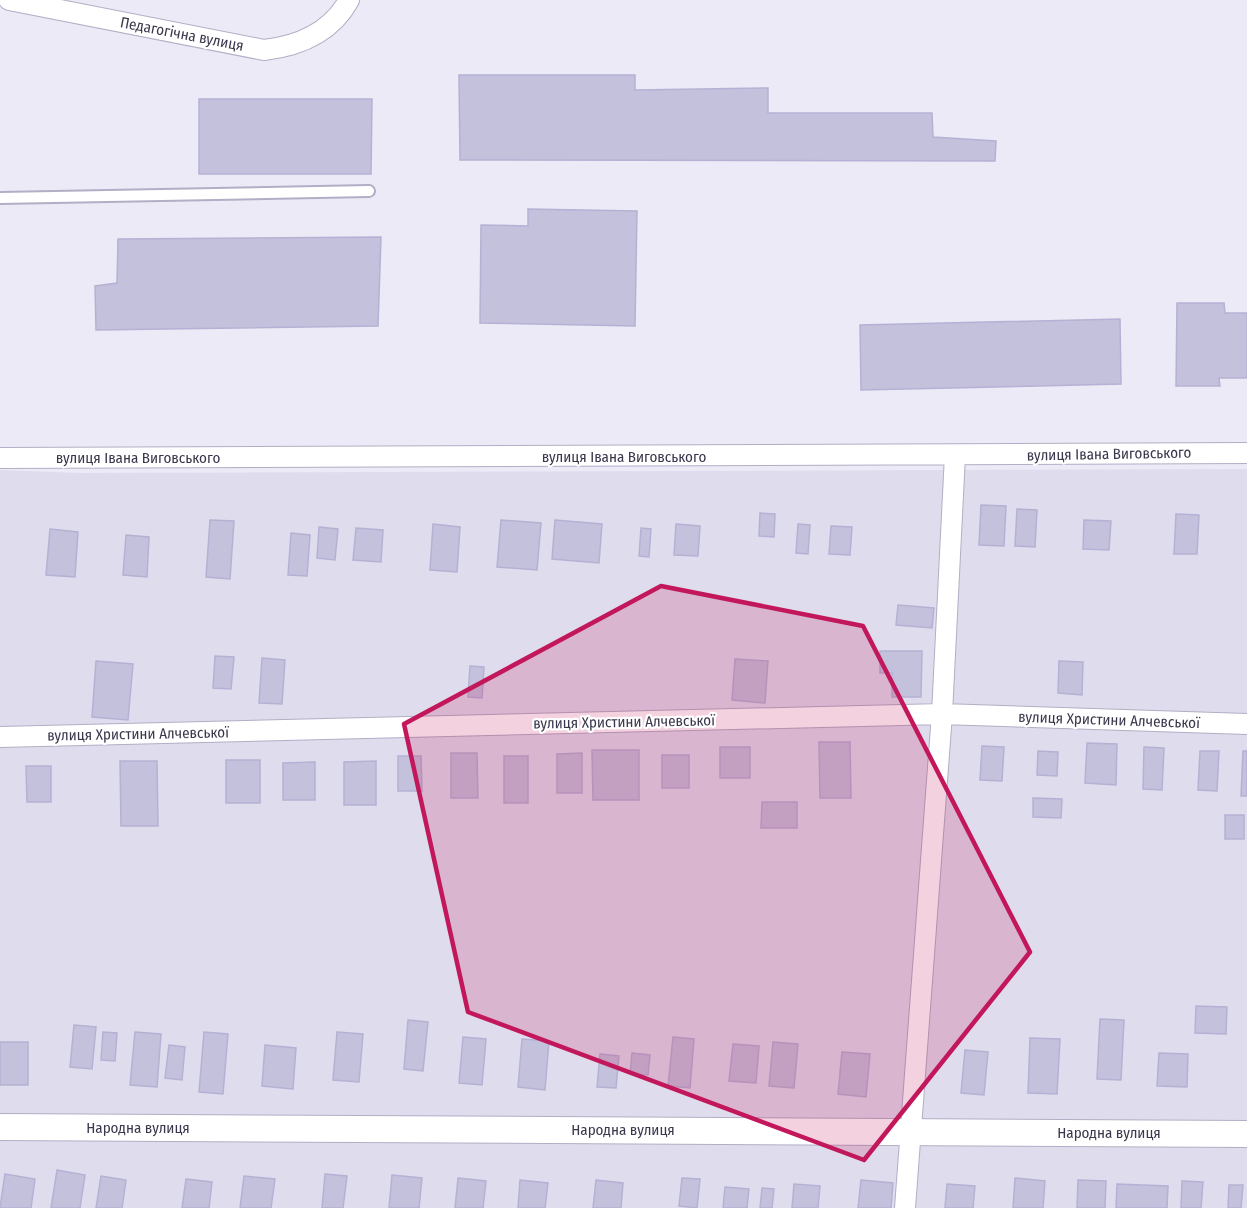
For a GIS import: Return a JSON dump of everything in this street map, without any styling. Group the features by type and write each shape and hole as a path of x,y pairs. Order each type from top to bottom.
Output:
{"street":[{"name":"Педагогічна вулиця","path":"9,0 264,50 303,43 320,32 346,5"},
{"name":"вулиця Івана Виговського","path":"0,458 1247,453"},
{"path":"905,1208 942,714 955,455"},
{"name":"вулиця Христини Алчевської","path":"0,737 942,714 1247,724"},
{"name":"Народна вулиця","path":"0,1127 1247,1134"}],"lane":[{"path":"0,198 369,190"}],"highlighted area":[{"path":"661,586 863,626 1030,952 864,1160 468,1012 404,724"}],"shaded area":[{"path":"1247,469 1247,1208 0,1208 0,470 80,473"}],"building":[{"path":"459,75 635,75 635,90 768,88 768,113 932,113 933,137 996,141 995,161 460,160"},
{"path":"199,99 372,99 371,174 199,174"},
{"path":"528,209 637,211 635,326 480,323 481,225 528,226"},
{"path":"381,237 378,326 96,330 95,286 117,283 118,239"},
{"path":"1177,303 1224,303 1225,313 1247,313 1247,378 1219,378 1220,386 1176,386"},
{"path":"1120,319 1121,384 861,390 860,325"},
{"path":"981,505 1006,506 1004,546 979,545"},
{"path":"1017,509 1037,510 1035,547 1015,546"},
{"path":"760,513 775,514 774,537 759,536"},
{"path":"1176,514 1199,515 1197,554 1174,554"},
{"path":"210,520 234,521 230,579 206,577"},
{"path":"501,520 541,523 537,570 497,567"},
{"path":"555,520 602,524 599,563 552,559"},
{"path":"1084,520 1111,521 1109,550 1083,549"},
{"path":"433,524 460,527 457,572 430,570"},
{"path":"676,524 700,526 698,556 674,555"},
{"path":"798,524 810,525 808,554 796,553"},
{"path":"831,526 852,527 850,555 829,554"},
{"path":"319,527 338,529 335,560 317,558"},
{"path":"356,528 383,530 381,562 353,560"},
{"path":"641,528 651,529 649,557 639,556"},
{"path":"50,529 78,532 75,577 46,575"},
{"path":"291,533 310,535 307,576 288,575"},
{"path":"126,535 149,537 147,577 123,575"},
{"path":"898,605 934,608 932,628 896,625"},
{"path":"880,651 922,651 921,697 892,697 892,673 880,673"},
{"path":"215,656 234,657 231,689 213,688"},
{"path":"262,658 285,660 282,704 259,703"},
{"path":"735,659 768,661 765,703 732,700"},
{"path":"96,661 133,664 128,720 92,717"},
{"path":"1059,661 1083,662 1082,695 1058,693"},
{"path":"470,666 484,667 482,698 468,697"},
{"path":"819,742 850,742 851,798 820,798"},
{"path":"1087,743 1117,744 1116,785 1085,783"},
{"path":"982,746 1004,747 1002,781 980,780"},
{"path":"720,747 750,747 750,778 720,778"},
{"path":"1144,747 1164,748 1162,790 1143,789"},
{"path":"592,750 639,750 639,800 593,800"},
{"path":"1038,751 1058,752 1057,776 1037,775"},
{"path":"1200,751 1219,751 1217,791 1198,790"},
{"path":"1243,751 1247,751 1247,796 1241,796"},
{"path":"451,753 477,753 478,798 451,798"},
{"path":"582,753 582,793 557,793 557,754"},
{"path":"662,755 689,755 689,788 662,788"},
{"path":"398,756 421,756 422,791 398,791"},
{"path":"504,756 528,756 528,803 504,803"},
{"path":"226,760 260,760 260,803 226,803"},
{"path":"120,761 157,761 158,826 121,826"},
{"path":"376,761 376,805 344,805 344,762"},
{"path":"315,762 315,800 283,800 283,763"},
{"path":"26,766 51,766 51,802 27,802"},
{"path":"1033,798 1062,799 1061,818 1033,817"},
{"path":"762,802 797,802 797,828 761,828"},
{"path":"1225,815 1244,815 1244,839 1225,839"},
{"path":"1196,1006 1227,1007 1226,1034 1195,1033"},
{"path":"1100,1019 1124,1020 1121,1080 1097,1079"},
{"path":"408,1020 428,1022 423,1071 404,1069"},
{"path":"74,1025 96,1027 92,1069 70,1067"},
{"path":"103,1032 117,1033 115,1061 101,1060"},
{"path":"135,1032 161,1034 157,1087 130,1085"},
{"path":"204,1032 228,1034 223,1094 199,1092"},
{"path":"337,1032 363,1034 359,1082 333,1080"},
{"path":"463,1037 486,1039 482,1085 459,1083"},
{"path":"673,1037 694,1039 690,1088 668,1086"},
{"path":"1030,1038 1060,1039 1057,1094 1028,1093"},
{"path":"522,1039 549,1041 545,1090 518,1087"},
{"path":"0,1042 28,1042 28,1085 0,1085"},
{"path":"773,1042 798,1044 794,1088 769,1086"},
{"path":"733,1044 759,1046 756,1083 729,1081"},
{"path":"169,1045 185,1047 182,1080 165,1078"},
{"path":"265,1045 296,1048 293,1089 262,1086"},
{"path":"965,1050 988,1052 984,1095 961,1093"},
{"path":"842,1052 870,1054 866,1097 838,1094"},
{"path":"632,1053 650,1055 648,1075 630,1074"},
{"path":"1159,1053 1188,1054 1187,1087 1157,1086"},
{"path":"600,1054 619,1056 616,1088 597,1087"},
{"path":"57,1170 85,1175 80,1208 51,1208"},
{"path":"5,1174 35,1179 31,1208 0,1208"},
{"path":"325,1174 347,1176 343,1208 322,1208"},
{"path":"392,1175 422,1178 419,1208 389,1208"},
{"path":"101,1176 126,1180 122,1208 96,1208"},
{"path":"244,1176 275,1179 271,1208 240,1208"},
{"path":"458,1178 486,1181 483,1208 455,1208"},
{"path":"682,1178 700,1179 697,1208 679,1206"},
{"path":"1015,1178 1045,1181 1043,1208 1013,1208"},
{"path":"186,1179 212,1182 209,1208 182,1208"},
{"path":"520,1180 548,1183 545,1208 518,1208"},
{"path":"596,1180 623,1183 621,1208 593,1208"},
{"path":"861,1180 893,1183 891,1208 858,1208"},
{"path":"1078,1180 1106,1181 1105,1208 1077,1208"},
{"path":"1182,1181 1203,1182 1201,1208 1181,1208"},
{"path":"794,1184 820,1186 818,1208 792,1208"},
{"path":"947,1184 975,1186 973,1208 945,1208"},
{"path":"1117,1184 1168,1186 1167,1208 1116,1208"},
{"path":"1229,1185 1243,1185 1241,1208 1228,1208"},
{"path":"725,1187 749,1189 747,1208 723,1208"},
{"path":"762,1188 774,1189 772,1208 760,1208"}]}
